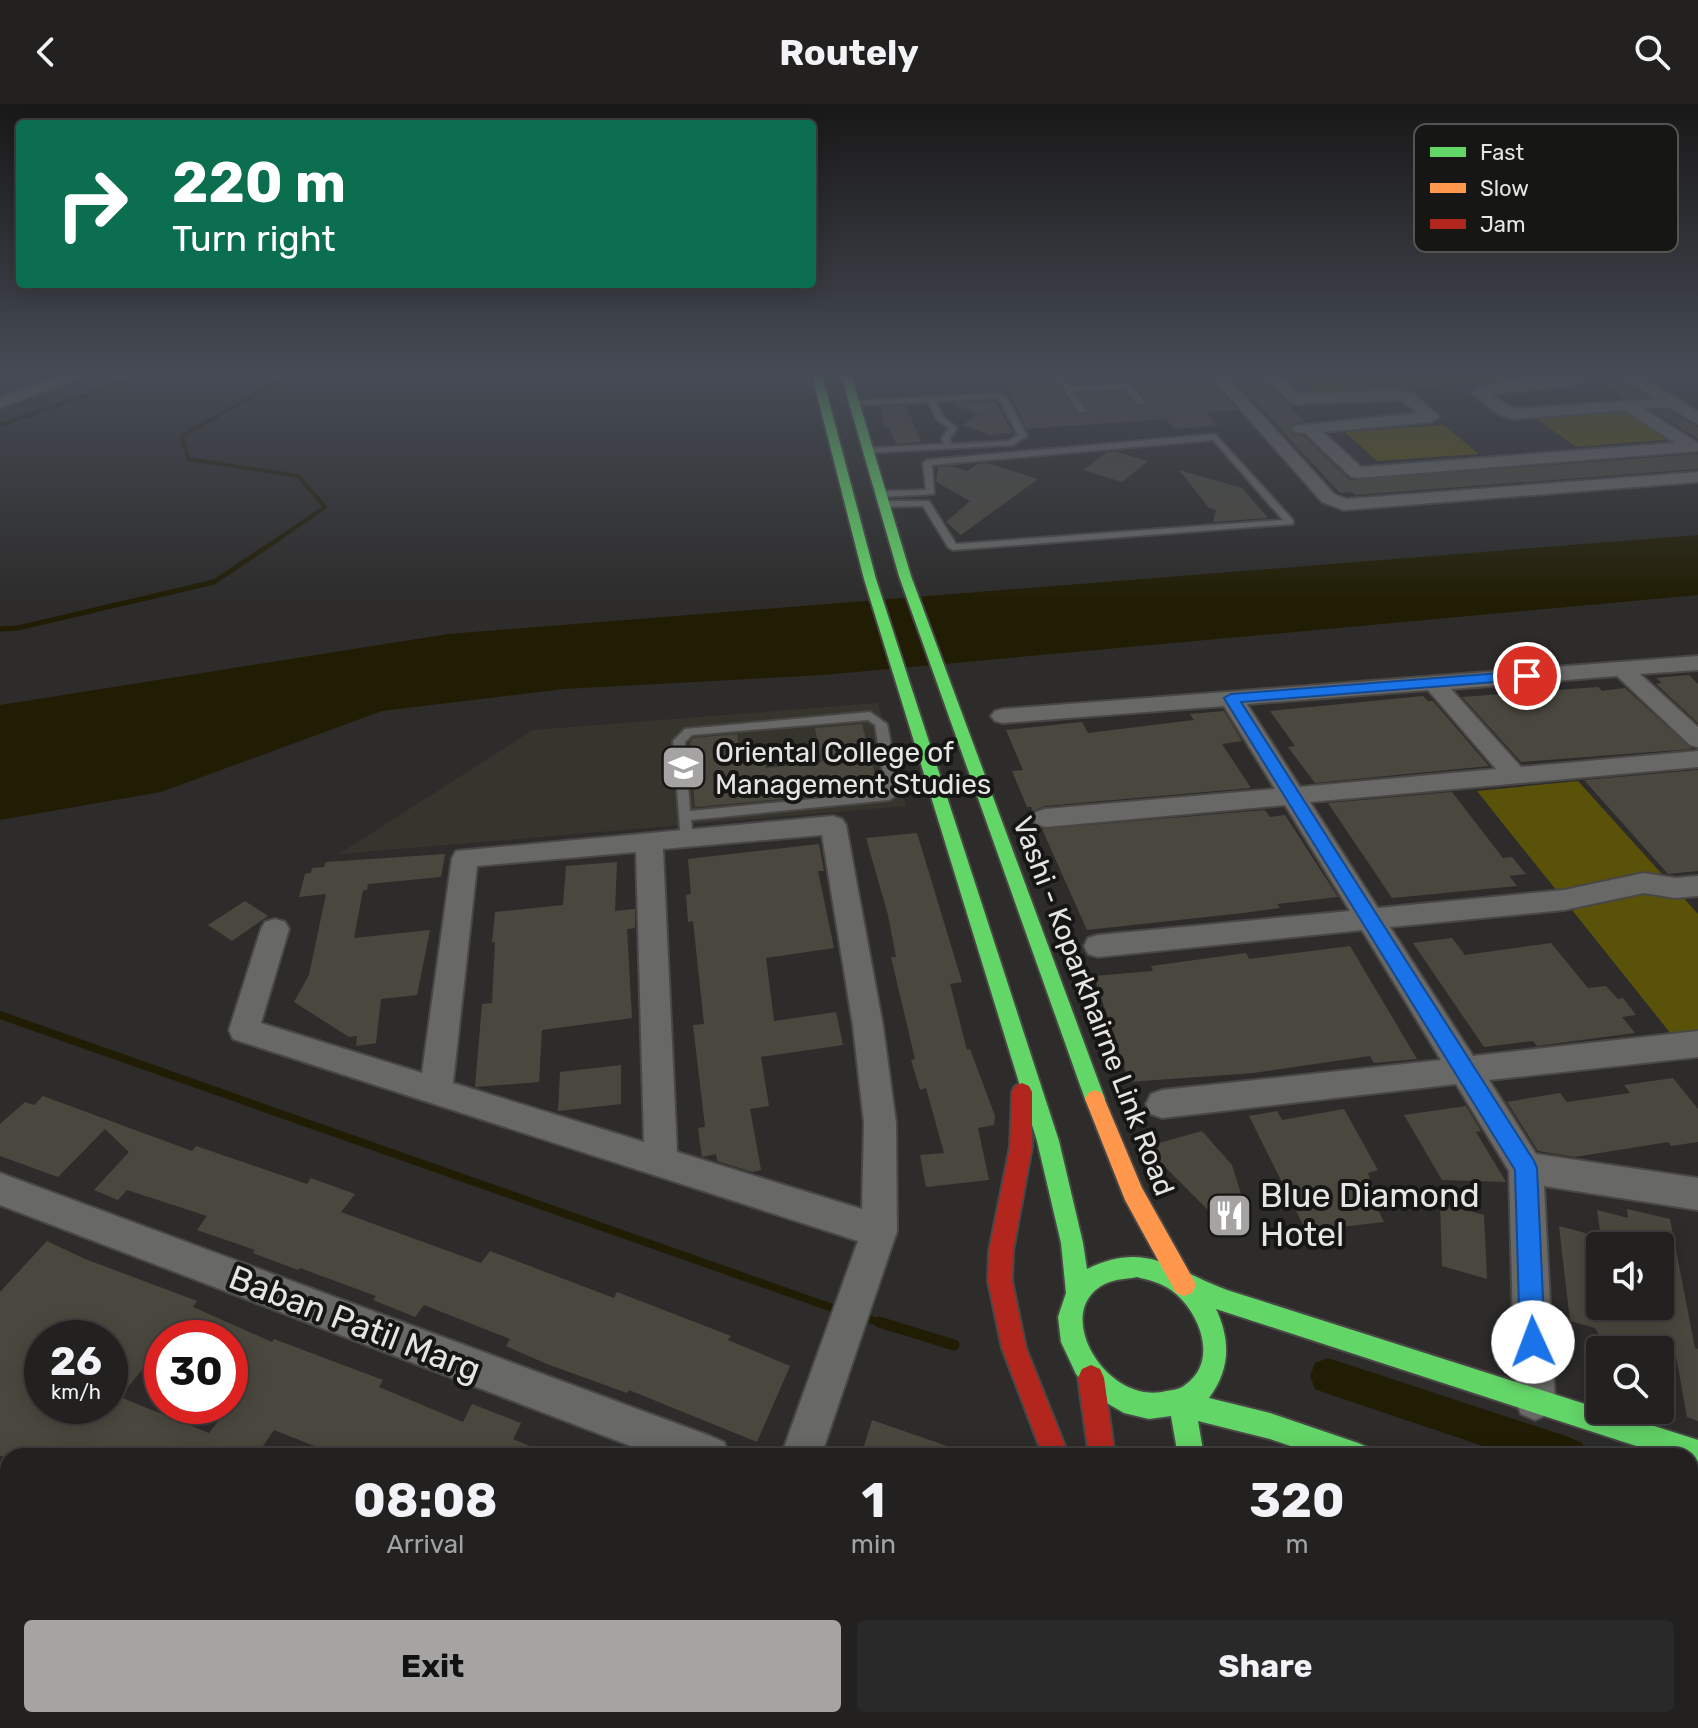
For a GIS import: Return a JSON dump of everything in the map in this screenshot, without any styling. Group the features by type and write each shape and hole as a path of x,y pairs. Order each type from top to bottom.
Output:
{"main road":[{"path":"837,451 874,591 1057,1176 1078,1292"},
{"name":"Vashi - Koparkhairne Link Road","path":"870,451 909,588 1107,1133 1155,1238 1184,1285"},
{"path":"1017,1047 1022,1140 1002,1240 999,1279 1004,1314 1020,1365 1053,1448"},
{"path":"1335,1448 1270,1426 1182,1404 1159,1408 1135,1405 1111,1395 1091,1378 1077,1357 1070,1334 1071,1311 1078,1292 1094,1276 1114,1267 1137,1266 1161,1272 1227,1302 1683,1448"},
{"path":"1182,1404 1201,1390 1212,1372 1217,1350 1213,1327 1202,1304 1184,1285"},
{"path":"1091,1378 1101,1448"},
{"path":"1182,1404 1190,1448"}],"street":[{"path":"1285,451 1328,498 1344,505 1698,477"},
{"path":"1333,451 1357,473 1646,451"},
{"path":"1534,460 1568,486"},
{"path":"1003,716 1698,663"},
{"path":"1621,668 1698,740"},
{"path":"1434,683 1514,775"},
{"path":"1231,698 1526,1168 1535,1400"},
{"path":"1045,818 1698,759"},
{"path":"436,1091 465,858 649,841 685,827 833,825 868,1026 878,1109 879,1231 804,1448"},
{"path":"649,841 661,1162"},
{"path":"1098,946 1564,900 1644,883 1675,888 1698,886"},
{"path":"275,929 244,1030 879,1231"},
{"path":"1162,1104 1698,1044"},
{"path":"1526,1168 1696,1200"},
{"name":"Baban Patil Marg","path":"0,1189 689,1448"}],"lane":[{"path":"884,499 931,492 927,463 1062,451"},
{"path":"884,499 926,503 953,547 1290,522 1227,451"},
{"path":"870,716 881,724 894,793 889,796 685,827 679,741 689,732 870,716"}],"shaded area":[{"path":"1366,451 1475,451 1479,454 1377,461"},
{"path":"1698,535 1698,595 823,675 564,689 382,711 161,792 0,820 0,705 448,634"},
{"name":"Oriental College of Management Studies","path":"878,703 906,806 339,854 533,730"},
{"path":"1578,781 1698,914 1698,1031 1671,1034 1477,791"}],"building":[{"path":"1301,451 1319,451 1350,480 1698,454 1698,469 1355,495 1352,492 1340,493"},
{"path":"1107,452 1148,461 1122,482 1083,470"},
{"path":"987,463 1038,479 961,535 946,522 970,501 936,482 938,467 951,466 967,471 978,464"},
{"path":"1179,470 1242,488 1268,518 1213,522 1216,510 1209,508"},
{"path":"1689,675 1698,684 1698,723 1656,684 1662,683 1656,678"},
{"path":"1598,687 1602,691 1625,688 1692,749 1521,762 1462,697"},
{"path":"1423,696 1433,701 1489,766 1315,783 1288,747 1295,746 1270,711"},
{"path":"1224,711 1242,741 1222,744 1251,788 1045,806 1033,811 1027,807 1012,771 1023,770 1006,730 1082,722 1088,733 1194,720 1190,714"},
{"path":"862,724 879,790 695,807 690,742 693,738 737,734 740,756 764,754 766,768 822,762 815,728"},
{"path":"1698,770 1698,871 1668,874 1584,780"},
{"path":"1452,792 1503,858 1512,857 1526,874 1509,876 1517,886 1392,898 1328,803"},
{"path":"1265,810 1270,817 1285,815 1338,897 1277,904 1280,908 1243,913 1087,930 1042,829"},
{"path":"917,833 962,982 950,984 967,1050 970,1049 995,1116 994,1125 978,1128 989,1180 926,1187 920,1155 944,1153 926,1088 920,1090 911,1060 915,1059 891,957 896,957 888,915 866,838"},
{"path":"819,844 824,871 818,871 834,948 766,958 774,1021 836,1012 843,1045 761,1057 769,1106 750,1109 761,1170 752,1172 717,1161 716,1154 702,1157 698,1128 705,1127 693,1025 704,1024 693,921 688,922 686,895 691,894 688,859"},
{"path":"445,854 441,877 368,884 367,890 363,890 354,938 430,930 417,995 381,999 376,1043 356,1046 357,1036 349,1037 294,1002 309,975 326,894 299,897 305,874 311,873 312,868 324,867 326,862"},
{"path":"617,862 615,911 635,909 635,928 627,929 632,1018 542,1030 539,1082 475,1087 482,1004 492,1003 495,912 563,905 566,866"},
{"path":"245,901 268,916 232,941 208,925"},
{"path":"1452,938 1465,955 1551,943 1588,988 1606,986 1618,999 1623,998 1636,1015 1622,1017 1635,1033 1537,1046 1533,1041 1484,1047 1413,943"},
{"path":"1350,946 1417,1059 1374,1063 1370,1056 1253,1073 1129,1082 1094,976 1153,971 1151,966 1246,953 1249,959"},
{"path":"621,1065 621,1104 558,1111 560,1072"},
{"path":"1673,1078 1698,1109 1698,1142 1671,1146 1668,1142 1575,1157 1538,1151 1507,1102 1560,1093 1567,1102 1630,1093 1624,1085"},
{"path":"43,1096 192,1151 196,1146 307,1184 311,1178 355,1194 341,1212 481,1263 490,1251 614,1298 617,1292 731,1336 728,1340 790,1366 757,1442 629,1390 627,1393 547,1364 506,1346 510,1339 424,1305 415,1317 373,1300 376,1296 300,1268 298,1270 253,1253 255,1250 197,1230 207,1216 127,1190 118,1200 94,1190 129,1152 105,1129 58,1177 0,1156 0,1124 25,1102 34,1105"},
{"path":"1466,1106 1481,1131 1476,1132 1506,1182 1442,1180 1404,1115"},
{"path":"1344,1109 1378,1170 1368,1173 1388,1208 1378,1210 1384,1222 1306,1231 1249,1116 1277,1111 1282,1120"},
{"path":"1202,1131 1232,1165 1251,1227 1235,1237 1145,1147"},
{"path":"1440,1203 1484,1215 1487,1279 1442,1266"},
{"path":"1627,1209 1670,1219 1673,1232 1600,1232 1597,1210 1628,1218"},
{"path":"1559,1226 1586,1233 1586,1320 1674,1320 1674,1240 1695,1348 1698,1349 1698,1421 1687,1417 1674,1336 1600,1336 1595,1328 1570,1321"},
{"path":"47,1241 85,1259 197,1301 193,1307 222,1320 144,1320 144,1367 128,1387 128,1320 24,1320 24,1424 128,1424 128,1400 144,1407 144,1424 187,1424 209,1433 216,1424 248,1424 248,1331 383,1380 379,1387 463,1422 472,1404 521,1423 513,1439 535,1448 320,1448 274,1430 262,1448 0,1448 0,1292"},
{"path":"872,1420 953,1448 863,1448"}],"waterway":[{"path":"186,451 188,459 298,476 325,507 277,540"},
{"path":"0,629 18,628 214,582 277,540"},
{"path":"0,1015 841,1311"},
{"path":"861,1317 880,1322"},
{"path":"880,1322 886,1324"},
{"path":"880,1322 954,1345"},
{"path":"1328,1376 1545,1448"}],"traffic: fast":[{"path":"837,451 870,579 1048,1141 1072,1243 1078,1292"},
{"path":"868,451 905,576 1095,1099"},
{"path":"1137,1266 1166,1275 1182,1284 1210,1321 1214,1336 1214,1365 1208,1379 1188,1398 1149,1407 1124,1400 1102,1386 1084,1365 1074,1342 1071,1317 1077,1295 1099,1275 1137,1266"},
{"path":"1184,1285 1227,1302 1682,1448"},
{"path":"1182,1404 1270,1426 1335,1448"},
{"path":"1182,1404 1190,1448"}],"traffic: slow":[{"path":"1095,1099 1133,1193 1184,1285"}],"traffic: jam":[{"path":"1022,1092 1021,1147 1001,1251 1000,1281 1014,1348 1053,1448"},
{"path":"1091,1378 1101,1448"}],"place":[{"name":"Oriental College of Management Studies","path":"684,768"},
{"name":"Blue Diamond Hotel","path":"1229,1215"}],"route":[{"path":"1527,676 1231,698 1526,1168 1533,1342"}]}
